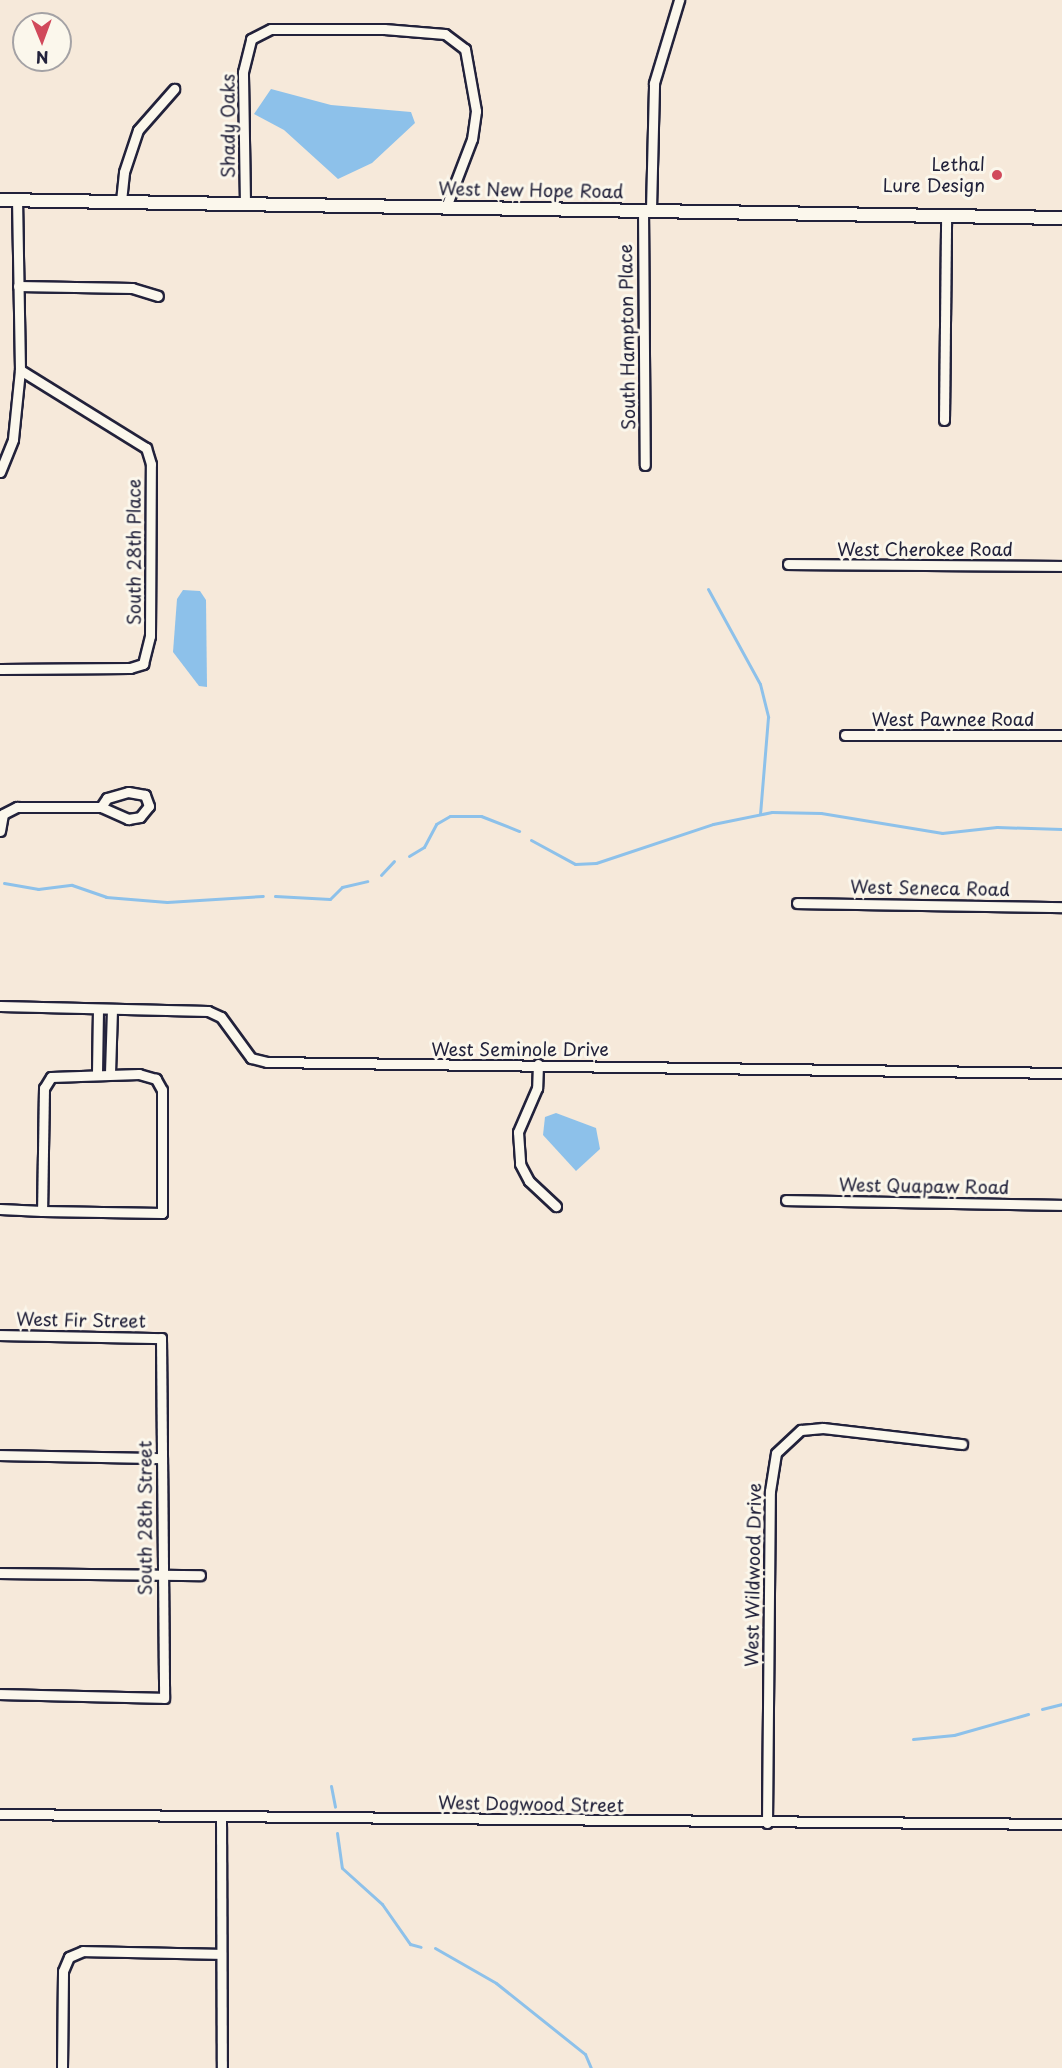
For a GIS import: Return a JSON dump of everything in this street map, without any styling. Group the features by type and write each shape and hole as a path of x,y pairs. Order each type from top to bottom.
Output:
{"main road":[{"name":"West New Hope Road","path":"0,200 647,209 1062,218"}],"street":[{"name":"South Hampton Place","path":"645,465 647,209 654,83 679,0"},
{"name":"Shady Oaks","path":"244,203 243,72 251,39 271,29 384,29 445,34 465,49 476,111 472,139 446,207"},
{"path":"121,201 124,172 138,130 174,89"},
{"path":"0,472 13,439 20,370 17,200"},
{"path":"944,420 946,217"},
{"path":"18,286 132,288 158,296"},
{"name":"South 28th Place","path":"0,669 143,664 150,636 151,464 141,442 20,370"},
{"name":"West Cherokee Road","path":"788,564 1062,566"},
{"name":"West Pawnee Road","path":"845,735 1062,735"},
{"path":"0,831 3,814 17,807 101,807 128,819 140,818 149,806 145,795 128,792 107,798 101,807"},
{"name":"West Seneca Road","path":"797,903 1062,907"},
{"name":"West Seminole Drive","path":"0,1006 208,1011 221,1017 251,1058 267,1062 1062,1073"},
{"path":"97,1073 98,1009"},
{"path":"110,1073 112,1009"},
{"path":"538,1064 537,1088 518,1132 520,1164 556,1206"},
{"path":"0,1209 42,1211 162,1213 162,1090 156,1079 110,1073 51,1077 44,1088 42,1211"},
{"name":"West Quapaw Road","path":"786,1200 1062,1204"},
{"name":"West Fir Street","path":"0,1335 161,1338"},
{"name":"South 28th Street","path":"0,1694 164,1698 161,1576 161,1338"},
{"name":"West Wildwood Drive","path":"766,1823 770,1491 776,1453 801,1430 823,1428 962,1444"},
{"path":"0,1455 161,1458"},
{"path":"0,1573 200,1575"},
{"name":"West Dogwood Street","path":"0,1814 1062,1824"},
{"path":"221,1816 222,2068"},
{"path":"62,2068 63,1971 69,1957 83,1951 221,1954"}],"water":[{"path":"271,89 331,105 411,112 415,123 372,163 338,179 284,130 254,114"},
{"path":"183,590 200,591 206,600 207,687 199,686 173,652 177,599"},
{"path":"556,1113 596,1128 600,1149 576,1171 543,1135 545,1117"}],"waterway":[{"path":"708,589 760,684 768,717 760,814"},
{"path":"531,840 575,864 596,863 713,824 772,812 821,813 942,833 997,827 1062,829"},
{"path":"409,856 424,847 436,824 450,816 481,816 519,831"},
{"path":"381,875 394,861"},
{"path":"275,896 330,899 342,887 367,881"},
{"path":"4,883 38,889 72,885 106,897 167,902 263,896"},
{"path":"1042,1709 1062,1704"},
{"path":"913,1739 954,1735 1028,1714"},
{"path":"331,1786 335,1807"},
{"path":"337,1833 342,1868 382,1904 410,1944 421,1947"},
{"path":"435,1948 496,1983 585,2054 591,2068"}],"place":[{"name":"Lethal Lure Design","path":"997,175"}]}
